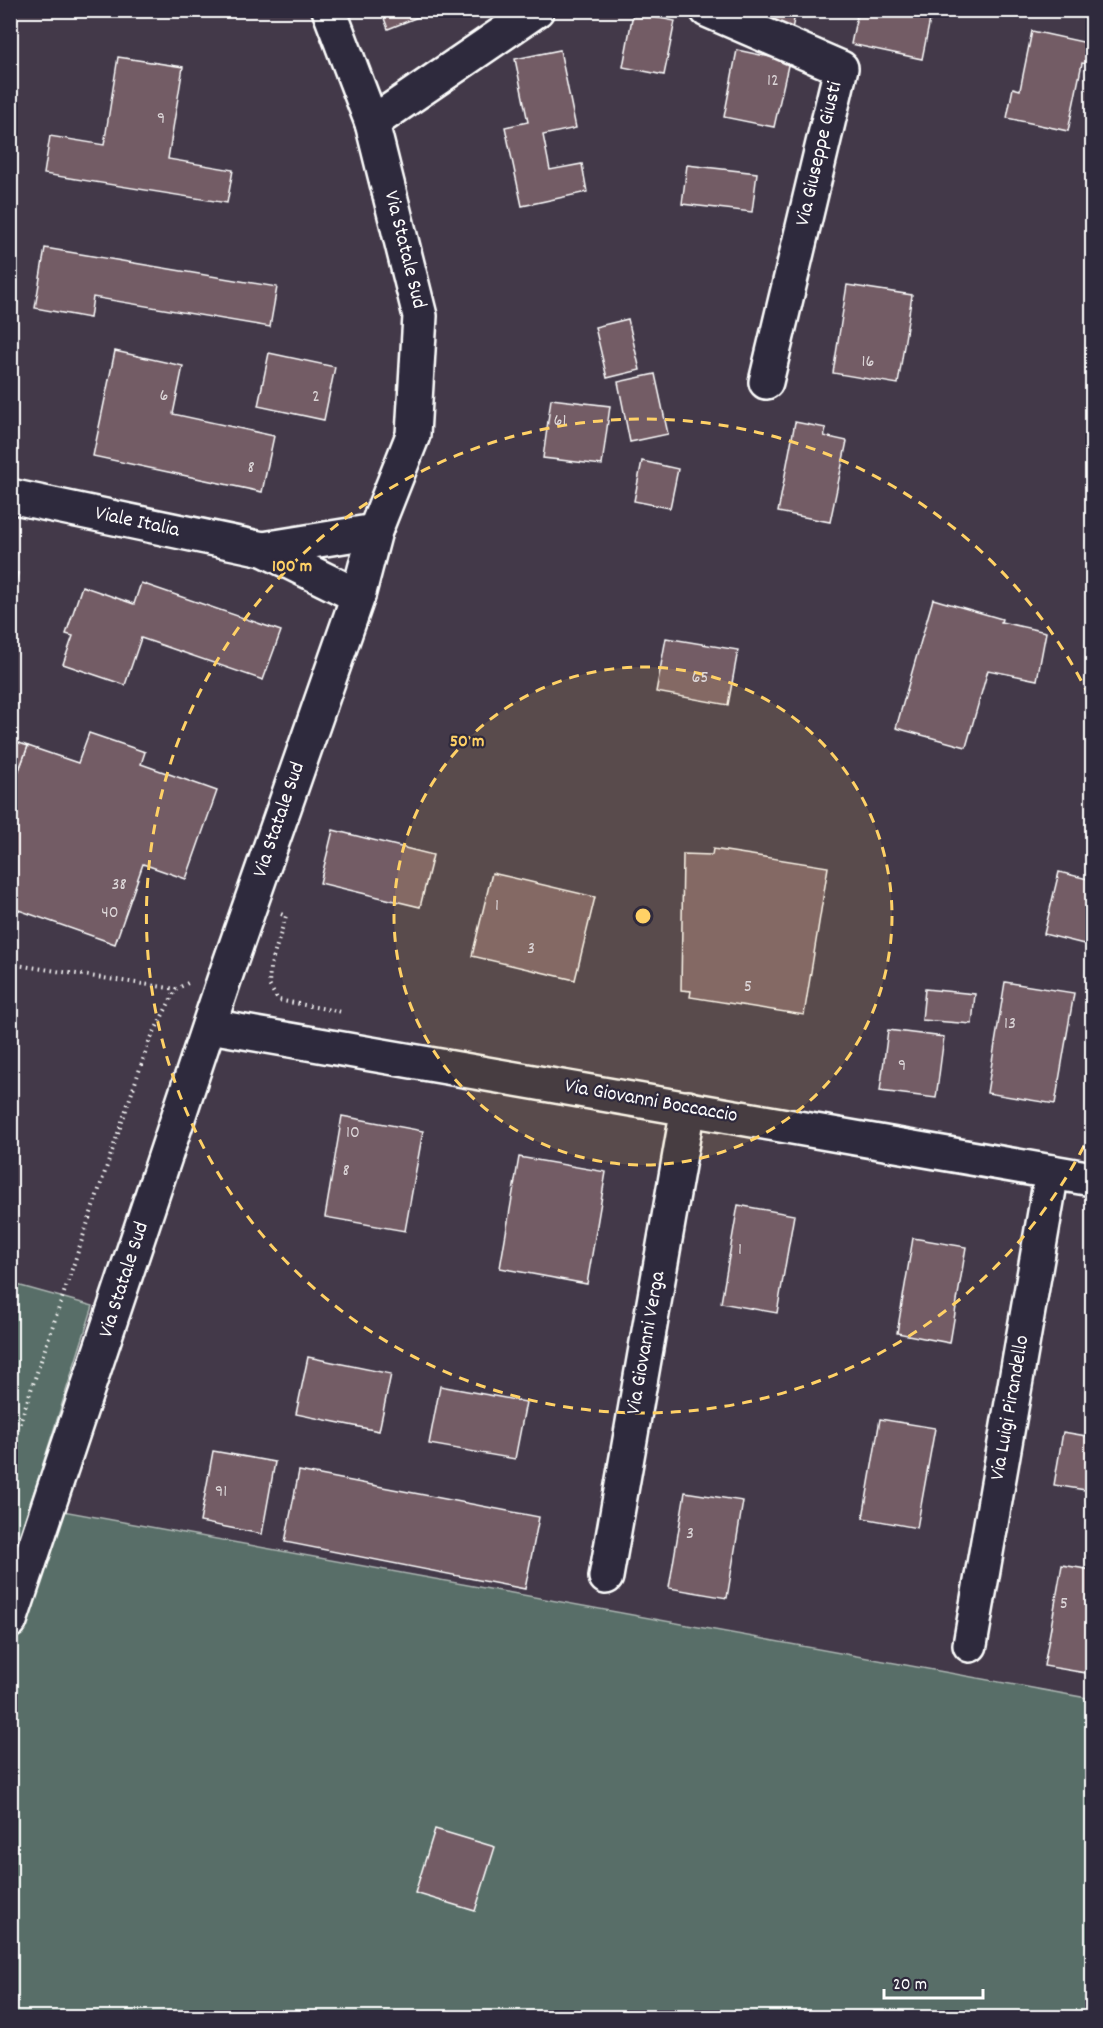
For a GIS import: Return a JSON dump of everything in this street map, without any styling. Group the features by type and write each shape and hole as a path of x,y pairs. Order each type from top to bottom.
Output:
{"street":[{"name":"Via Statale Sud","path":"10,1621 208,1000 250,906 358,596 375,531 413,435 420,316 372,123 329,10"},
{"path":"372,123 537,10"},
{"name":"Via Giuseppe Giusti","path":"707,10 841,68 766,382"},
{"name":"Viale Italia","path":"10,496 263,549 358,596"},
{"name":"Viale Italia","path":"263,549 375,531"},
{"name":"Via Giovanni Boccaccio","path":"208,1000 688,1108 1092,1179"},
{"name":"Via Giovanni Verga","path":"606,1578 688,1108"},
{"name":"Via Luigi Pirandello","path":"970,1645 1052,1172"}],"path":[{"path":"250,906 286,916 270,968 268,985 278,1000 348,1013"},
{"path":"10,964 176,989 208,1000"},
{"path":"176,989 208,1000"},
{"path":"10,1452 149,1042 176,989"}],"green space":[{"path":"10,1283 93,1306 30,1505 1092,1699 1092,2017 11,2017"}],"building":[{"path":"381,10 433,10 433,11 388,29"},
{"path":"747,10 796,10 792,29"},
{"path":"858,10 932,10 922,59 851,44"},
{"path":"633,13 675,21 664,75 623,67"},
{"path":"1032,31 1092,44 1088,64 1082,63 1068,131 1007,118 1013,88 1020,90"},
{"path":"560,50 576,128 543,135 550,170 582,164 587,192 522,206 505,127 528,122 515,59"},
{"path":"737,50 789,61 774,127 724,117"},
{"path":"118,57 183,67 168,159 233,170 227,203 44,174 50,136 104,145"},
{"path":"687,165 757,173 752,212 682,204"},
{"path":"45,248 277,287 270,327 93,297 90,318 35,308"},
{"path":"847,285 912,295 898,384 833,373"},
{"path":"628,319 640,370 607,378 595,327"},
{"path":"115,351 183,366 173,414 274,436 262,492 93,456"},
{"path":"269,353 335,367 324,420 258,406"},
{"path":"655,374 668,434 630,442 618,382"},
{"path":"551,399 610,406 602,465 543,458"},
{"path":"795,422 826,428 824,436 847,441 830,522 778,512"},
{"path":"642,461 678,469 670,508 634,501"},
{"path":"10,572 18,573 10,612"},
{"path":"141,583 281,631 263,680 141,638 125,685 63,664 73,636 66,634 82,586 134,604"},
{"path":"933,599 1002,619 1001,622 1046,632 1037,680 988,670 966,747 896,728"},
{"path":"666,638 738,650 728,705 656,692"},
{"path":"89,733 145,752 141,764 217,791 186,879 143,864 115,944 10,907 10,794 28,746 78,763"},
{"path":"10,740 28,746 10,794"},
{"path":"333,830 433,855 420,907 320,883"},
{"path":"713,849 828,867 804,1015 690,997 691,991 681,990 683,854 712,855"},
{"path":"1059,872 1092,880 1092,946 1044,934"},
{"path":"492,873 595,897 575,980 472,956"},
{"path":"1005,982 1074,993 1055,1104 987,1093"},
{"path":"925,989 975,994 972,1024 922,1020"},
{"path":"888,1030 944,1037 936,1098 880,1091"},
{"path":"342,1116 423,1131 405,1231 325,1217"},
{"path":"519,1157 606,1172 587,1284 500,1268"},
{"path":"738,1205 794,1215 777,1313 721,1303"},
{"path":"913,1238 966,1247 950,1343 897,1333"},
{"path":"308,1357 391,1374 379,1431 296,1414"},
{"path":"440,1386 526,1402 515,1459 429,1444"},
{"path":"880,1419 935,1428 917,1528 863,1518"},
{"path":"1063,1432 1092,1437 1092,1491 1054,1485"},
{"path":"213,1451 275,1462 262,1534 200,1522"},
{"path":"299,1471 539,1517 525,1589 285,1542"},
{"path":"685,1492 743,1501 727,1598 669,1588"},
{"path":"1062,1565 1092,1570 1092,1674 1044,1666"},
{"path":"435,1829 495,1847 475,1911 415,1893"}]}
